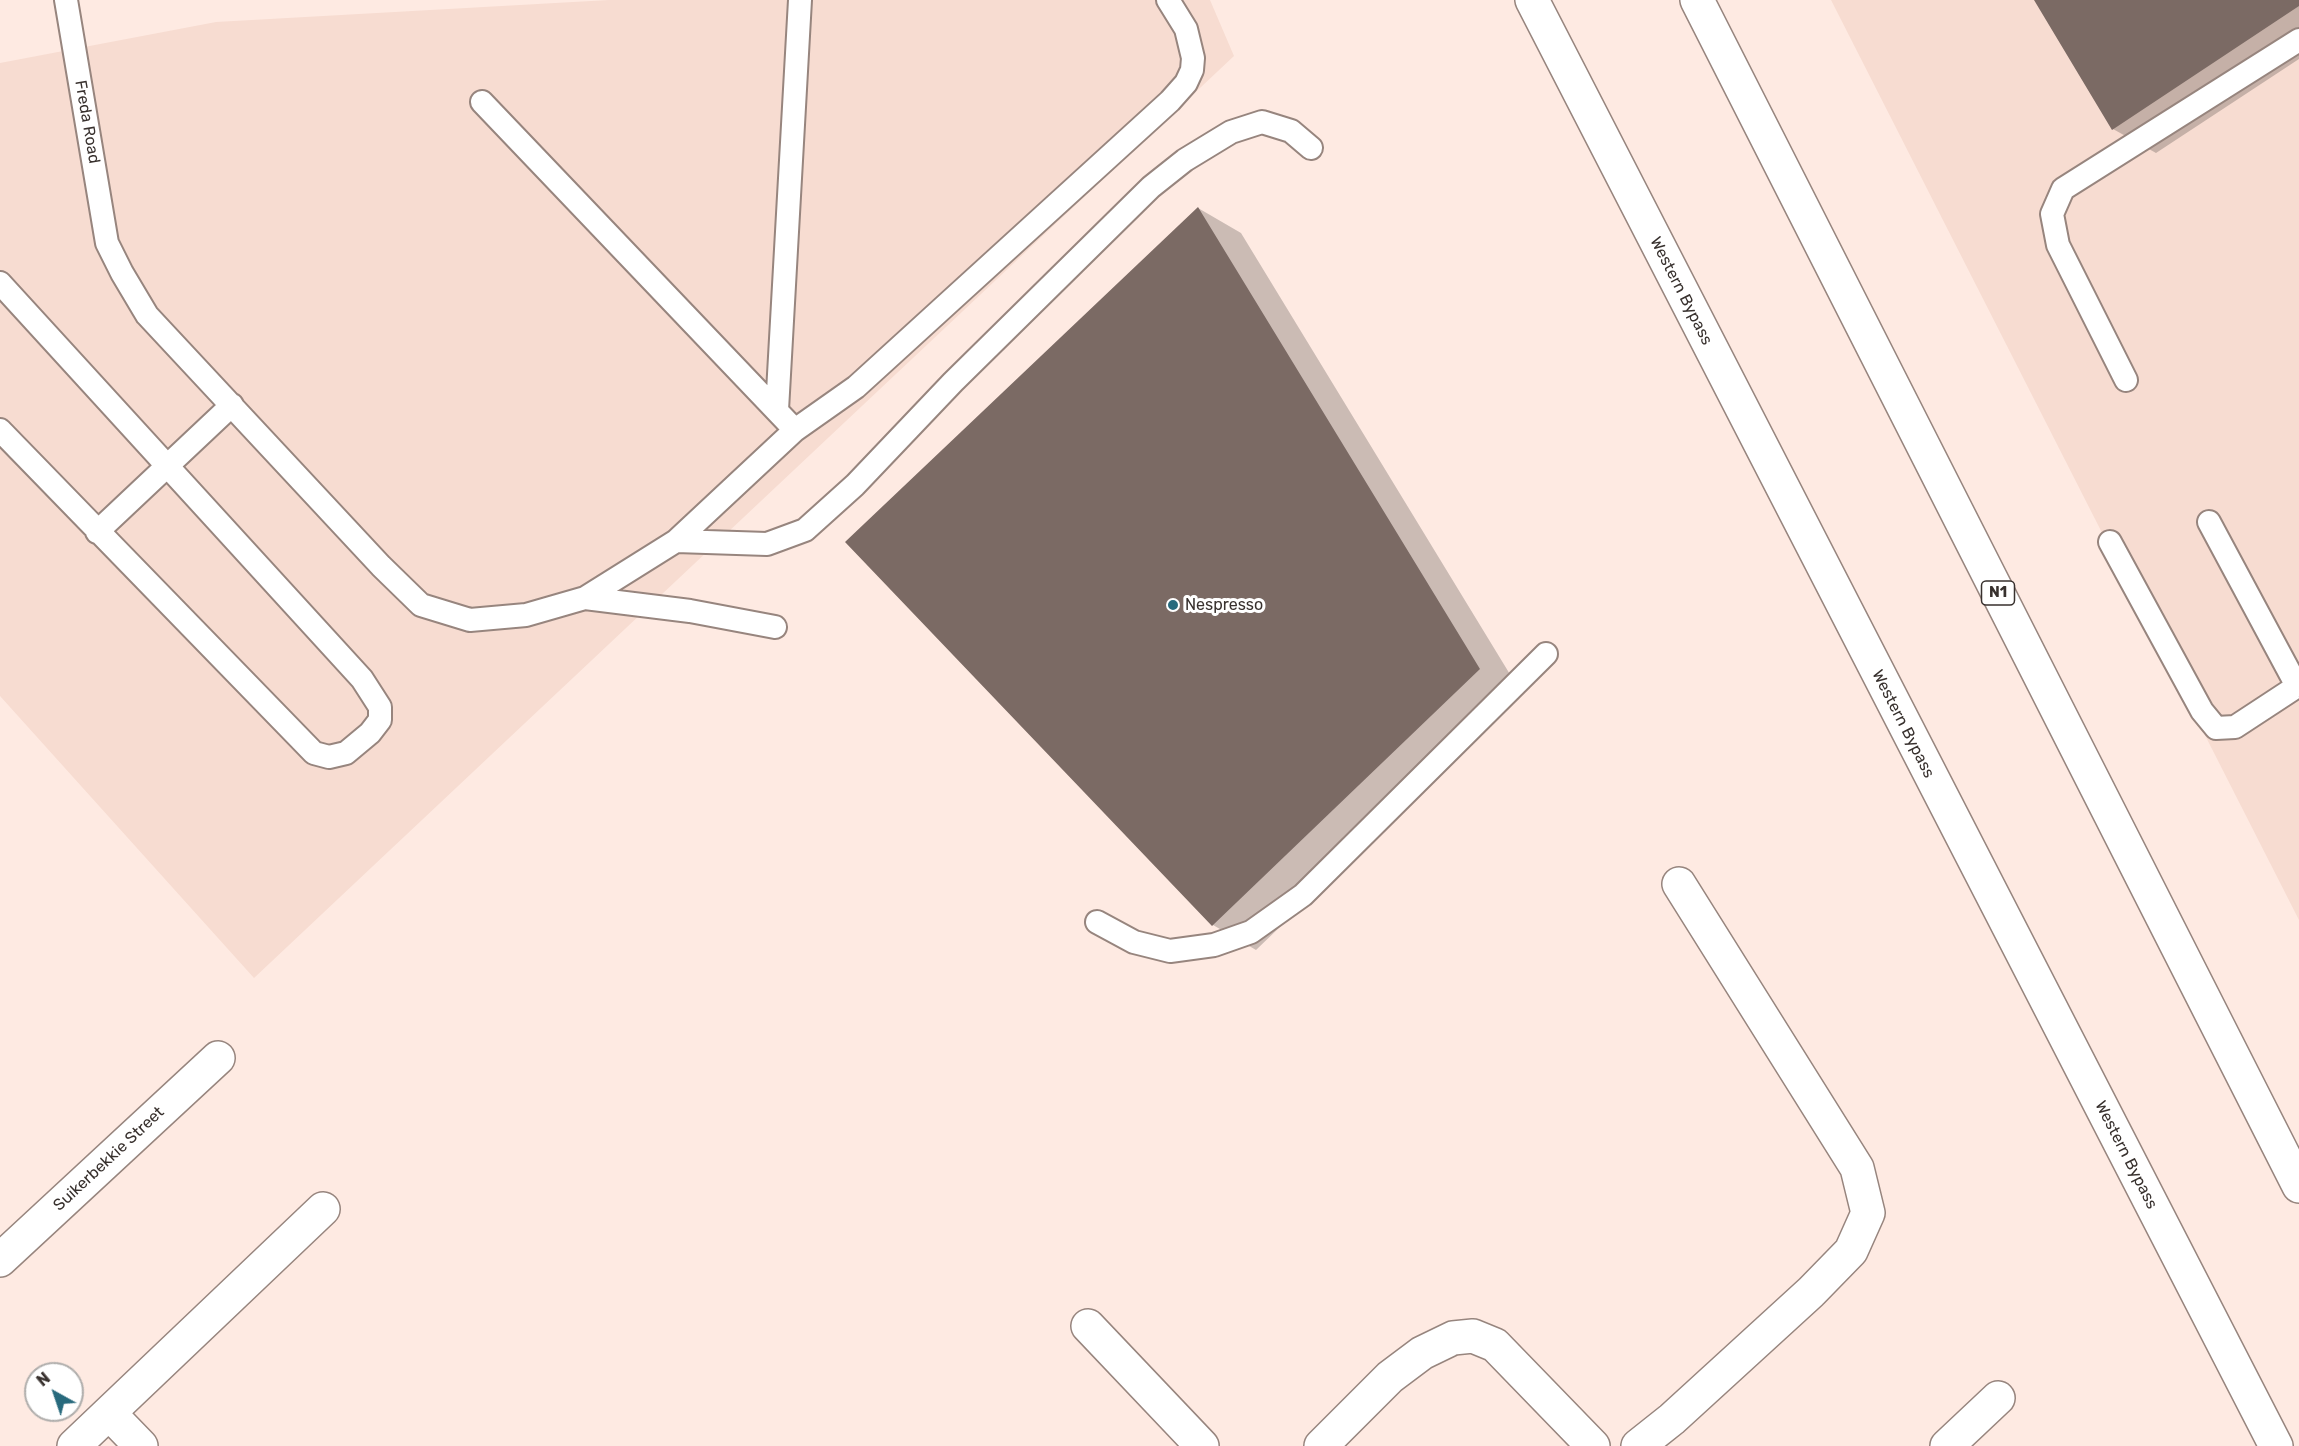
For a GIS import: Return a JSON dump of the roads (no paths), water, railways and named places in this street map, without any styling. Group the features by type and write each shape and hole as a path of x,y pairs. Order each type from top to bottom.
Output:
{"main road":[{"name":"Western Bypass","path":"1532,0 2276,1446"},
{"name":"N1","path":"1697,0 2299,1186"},
{"path":"1638,1446 1672,1419 1851,1251 1868,1213 1857,1168 1679,884"},
{"name":"Suikerbekkie Street","path":"0,1260 218,1058"},
{"path":"74,1446 323,1209"},
{"path":"1088,1326 1202,1446"},
{"path":"1320,1446 1390,1377 1422,1353 1454,1338 1473,1336 1495,1345 1593,1446"},
{"path":"1947,1446 1998,1398"},
{"path":"110,1414 141,1446"}],"lane":[{"name":"Freda Road","path":"66,0 107,243 147,315 381,566 421,605 470,621 526,615 585,598"},
{"path":"777,410 800,0"},
{"path":"585,598 676,541 795,430 856,387 1170,101 1186,83 1192,70 1193,58 1186,29 1167,0"},
{"path":"2126,380 2058,244 2052,214 2063,189 2299,40"},
{"path":"482,102 795,430"},
{"path":"676,541 767,544 805,530 855,485 953,382 1151,187 1185,159 1231,132 1262,122 1291,131 1311,148"},
{"path":"0,283 362,679 380,707 380,720 370,733 346,753 329,757 314,753 0,430"},
{"path":"97,532 232,405"},
{"path":"2110,542 2202,711 2216,728 2235,727 2298,685 2209,522"},
{"path":"585,598 690,611 775,627"},
{"path":"1097,922 1134,942 1170,951 1214,945 1251,932 1303,895 1546,654"}],"place":[{"name":"Nespresso","path":"1173,605"}]}
